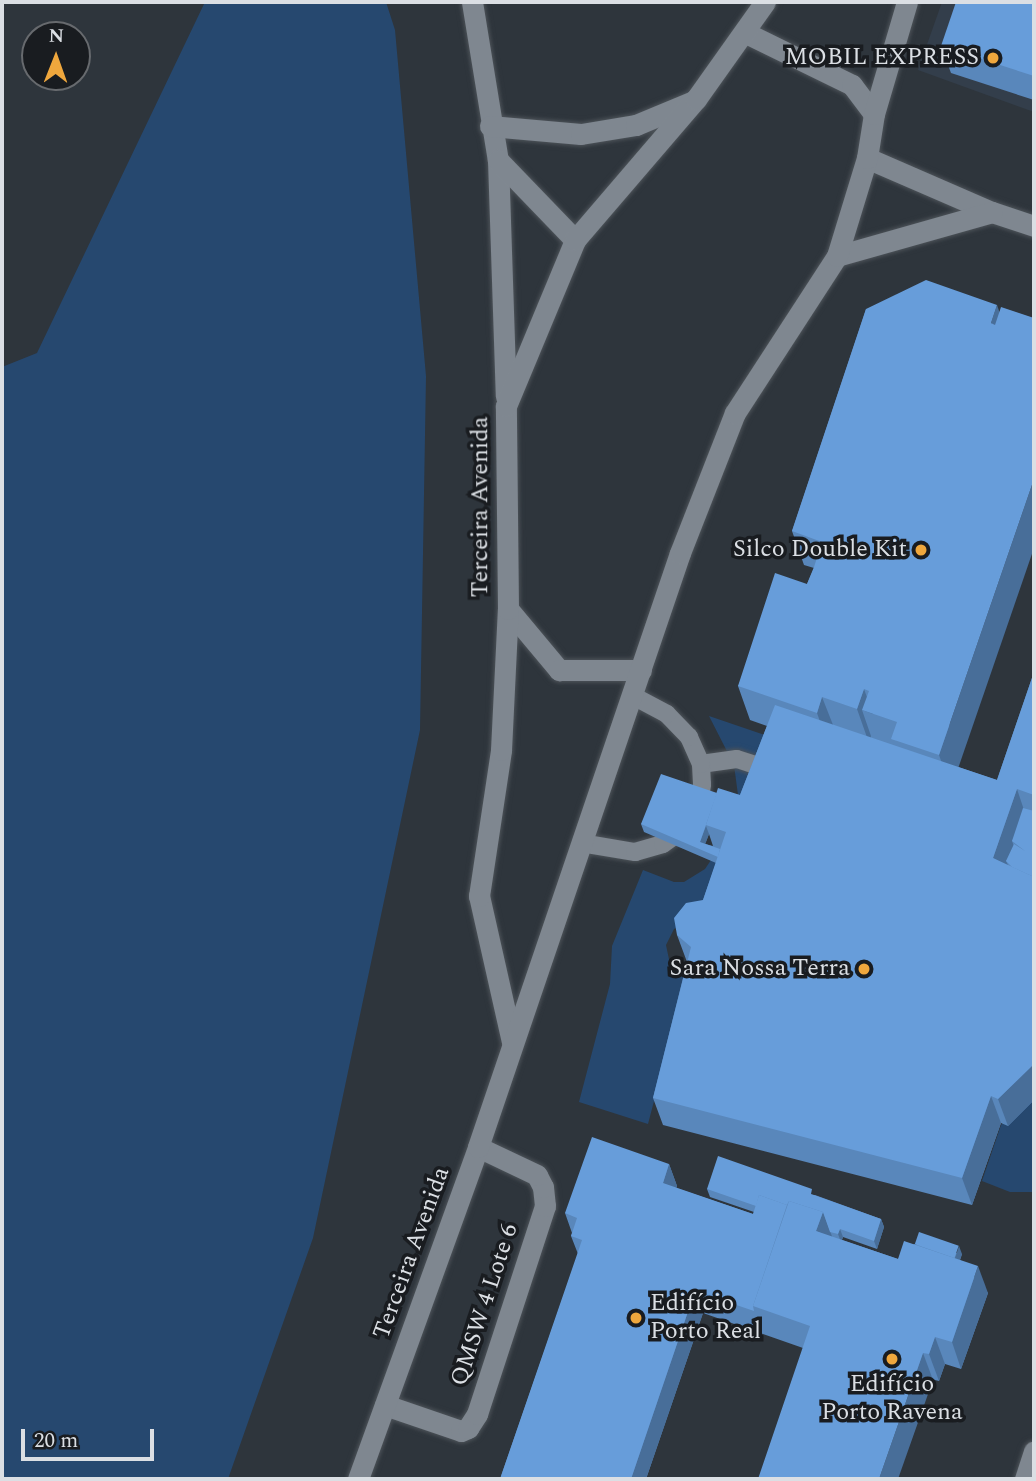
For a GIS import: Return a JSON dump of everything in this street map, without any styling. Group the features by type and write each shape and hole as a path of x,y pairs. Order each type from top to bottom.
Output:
{"street":[{"path":"472,2 490,126 498,160 506,406"},
{"name":"Terceira Avenida","path":"513,1044 479,897 501,750 508,609 506,406 575,240 696,99 746,33 765,2"},
{"name":"Terceira Avenida","path":"358,1479 478,1147 680,553 735,413 837,256 867,158 874,114 907,2"},
{"path":"746,33 852,85 874,114"},
{"path":"490,126 581,134 636,125 696,99"},
{"path":"867,158 992,212 1034,226"},
{"path":"498,160 575,240"},
{"path":"837,256 992,212"},
{"path":"508,609 559,670 640,670"},
{"name":"QMSW 4 Lote 6","path":"385,1405 461,1431 468,1428 477,1414 545,1206 543,1186 537,1175 478,1147"},
{"path":"1025,1479 1034,1451"}],"lane":[{"path":"581,842 635,852 663,844 685,828 699,804 701,764 689,737 667,714 632,695"},
{"path":"701,764 737,760 790,775"}],"shaded area":[{"path":"205,2 386,2 395,30 426,376 420,730 313,1238 228,1479 2,1479 2,367 37,353"},
{"name":"MOBIL EXPRESS","path":"942,2 1034,2 1034,112 918,70"},
{"path":"709,716 771,737 746,804 738,795 734,765"},
{"path":"711,860 722,865 699,924 683,925 674,929 666,945 670,964 687,975 648,1124 579,1102 610,984 612,946 643,870 674,882 684,882 705,869"},
{"path":"1034,1086 1034,1192 1010,1192 982,1181 1001,1125"}],"building":[{"name":"MOBIL EXPRESS","path":"956,2 1034,2 1034,76 941,46"},
{"name":"Silco Double Kit","path":"926,280 997,305 991,323 995,325 1001,307 1034,318 1034,479 939,755 891,739 897,722 862,710 869,691 864,689 857,709 822,697 817,713 738,686 775,573 807,584 814,567 822,542 792,531 866,309"},
{"name":"Sara Nossa Terra","path":"1034,672 1034,795 1017,789 993,858 1034,877 1034,1064 998,1099 991,1096 962,1178 653,1098 691,947 677,935 674,918 686,903 703,900 726,832 706,825 718,788 740,795 775,705 997,780"},
{"path":"661,774 717,793 700,842 720,849 718,857 641,824"},
{"path":"1023,808 1034,811 1034,877 1012,867 1006,861 1014,844 1025,851 1012,841"},
{"name":"Edifício Porto Real","path":"592,1137 669,1164 663,1183 753,1214 759,1195 787,1205 753,1306 754,1311 695,1291 631,1479 500,1479 582,1240 571,1236 577,1218 565,1213"},
{"path":"718,1156 812,1189 811,1194 881,1219 874,1241 840,1229 838,1234 830,1232 823,1212 789,1201 787,1205 759,1195 756,1206 707,1189"},
{"name":"Edifício Porto Ravena","path":"789,1201 823,1212 816,1231 898,1259 904,1241 978,1266 952,1342 935,1337 929,1354 923,1353 879,1479 758,1479 810,1326 753,1306"},
{"path":"919,1232 959,1246 954,1258 915,1244"}],"place":[{"name":"MOBIL EXPRESS","path":"993,58"},
{"name":"Silco Double Kit","path":"921,550"},
{"name":"Sara Nossa Terra","path":"864,969"},
{"name":"Edifício Porto Real","path":"636,1318"},
{"name":"Edifício Porto Ravena","path":"892,1359"}]}
